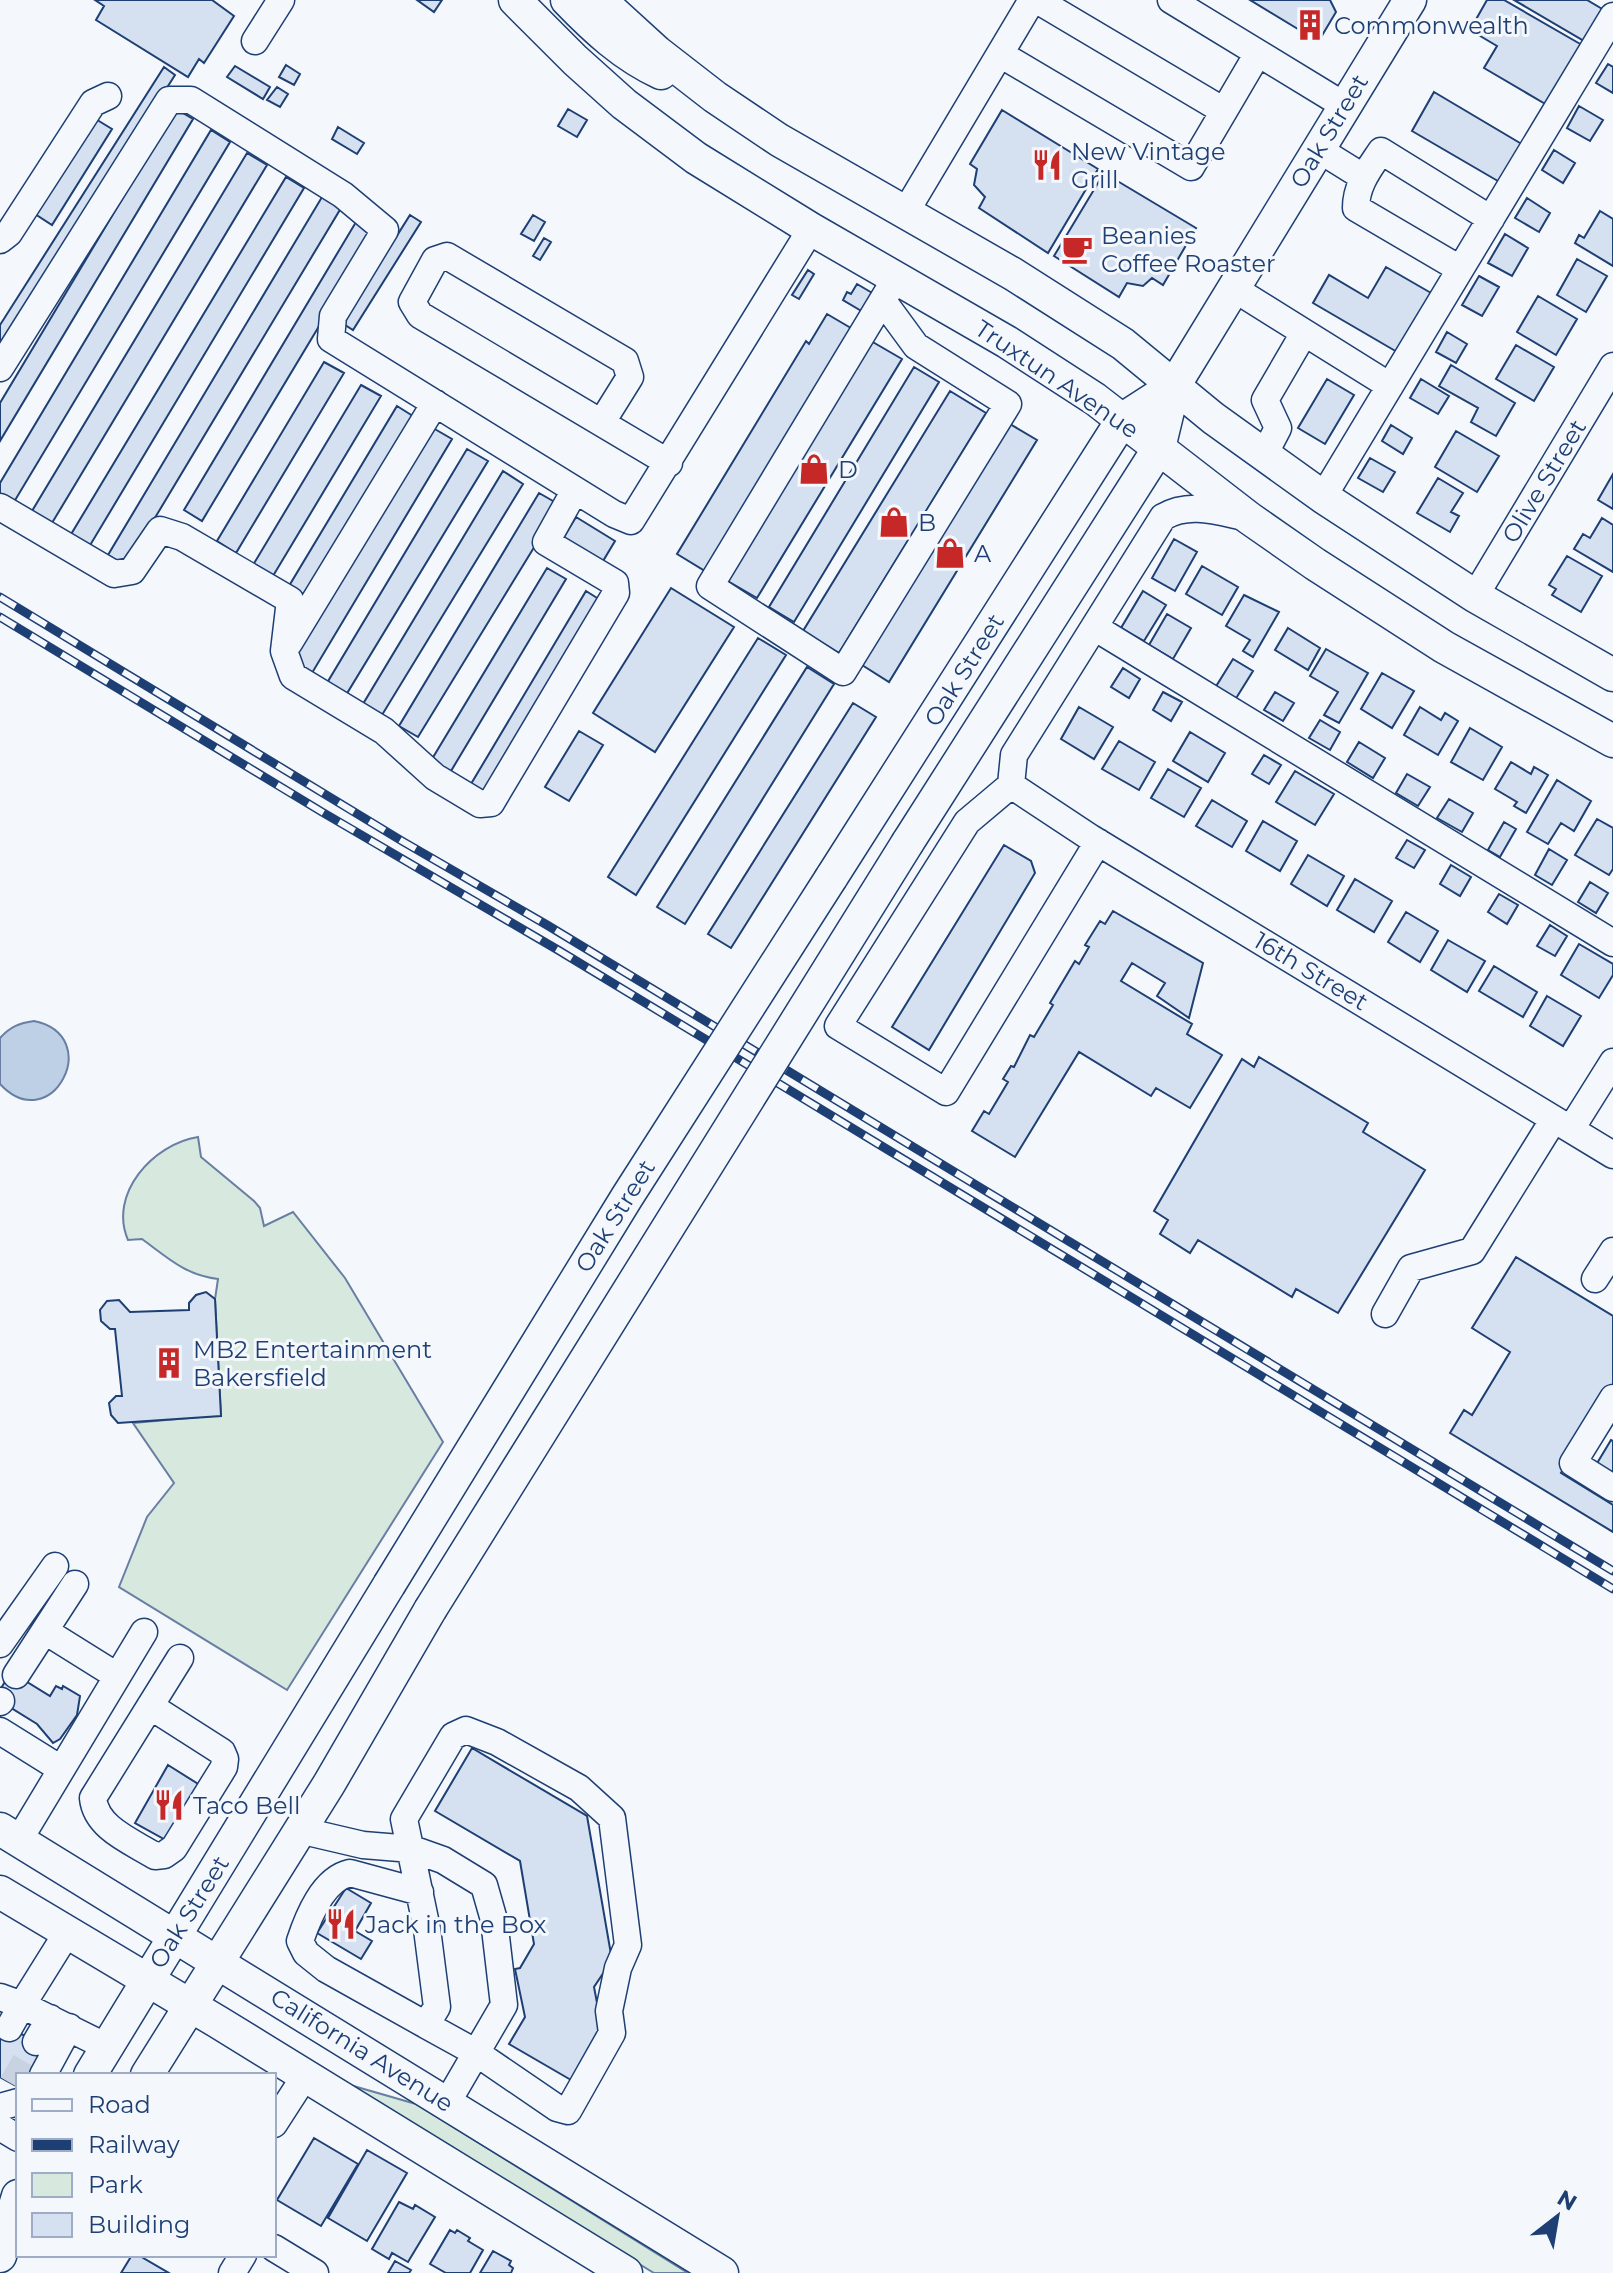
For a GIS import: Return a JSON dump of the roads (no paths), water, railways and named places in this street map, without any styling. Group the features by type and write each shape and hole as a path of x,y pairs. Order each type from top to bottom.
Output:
{"main road":[{"name":"Truxtun Avenue","path":"515,0 624,104 696,158 811,229 889,289 1007,342 1123,419 1249,518 1444,647 1613,741"},
{"path":"567,0 634,61 715,97"},
{"path":"600,0 657,52 715,97 779,140 1013,274 1123,344 1264,455 1323,497 1475,596 1613,675"},
{"name":"Oak Street","path":"148,2073 299,1830 430,1610 1159,448 1174,386 1410,0"},
{"name":"Oak Street","path":"91,2073 618,1210 1123,419 1174,386"},
{"name":"California Avenue","path":"9,1834 722,2273"},
{"path":"0,1892 626,2273"},
{"path":"0,2256 16,2203"},
{"path":"0,2267 16,2254"}],"street":[{"path":"255,41 281,0"},
{"path":"905,213 1034,0 1224,111"},
{"path":"1171,0 1345,106"},
{"path":"1323,497 1613,16"},
{"path":"1000,54 1191,167 1258,53"},
{"path":"0,240 9,233 93,103 108,96"},
{"path":"0,368 169,100 191,100 343,195 385,230 333,316 331,339 614,514 631,521 811,229"},
{"path":"1318,149 1363,177"},
{"path":"1460,269 1356,208 1356,194 1363,177 1381,151 1491,219"},
{"path":"602,422 630,377 625,361 447,256 435,260 412,302 420,315 669,463"},
{"path":"1233,288 1390,386"},
{"path":"889,289 916,346 1008,404 843,672 710,586 889,289"},
{"path":"1264,455 1278,428 1265,400 1304,333"},
{"name":"Olive Street","path":"1475,596 1613,366"},
{"path":"284,651 435,403"},
{"path":"0,507 114,574 132,571 160,530 182,537 290,600 284,651 293,676 384,731 435,777 480,804 491,803 616,593 615,583 546,542 575,490"},
{"path":"1098,842 946,1092 838,1026 967,822 1011,785 1014,755 1163,517 1191,507 1249,518"},
{"path":"1094,627 1613,943"},
{"name":"16th Street","path":"1011,785 1098,842 1613,1155"},
{"path":"1385,1314 1411,1268 1472,1251 1563,1124 1613,1062"},
{"path":"1595,1279 1613,1251"},
{"path":"1613,1398 1573,1463 1613,1488"},
{"path":"0,1644 55,1566"},
{"path":"16,1675 75,1584"},
{"path":"45,1631 117,1676"},
{"path":"9,1834 61,1769 144,1632"},
{"path":"150,1706 222,1752 225,1759 224,1767 174,1848 164,1855 155,1856 102,1823 94,1810 93,1798 150,1706 180,1658"},
{"path":"420,1892 350,1873 339,1875 308,1918 300,1941 306,1953 326,1969 426,2025 475,2052 557,2108 568,2111 612,2033 609,2011 618,1968 628,1945 612,1818 579,1788 497,1742 466,1730 453,1736 404,1819 420,1892 437,2007 426,2025"},
{"path":"0,1731 61,1769"},
{"path":"299,1830 363,1845 412,1849 443,1860 484,1885 494,1920 504,2005 447,2103"},
{"path":"67,1933 10,2010 59,2022 107,2047"},
{"path":"36,2042 59,2022"},
{"path":"44,2073 59,2022"},
{"path":"276,2121 305,2076"},
{"path":"0,2107 10,2093"},
{"path":"276,2249 315,2273"}],"water":[{"path":"34,1021 55,1030 66,1045 68,1062 63,1079 52,1092 37,1099 19,1098 0,1084 0,1038 15,1026"}],"tunnel":[{"path":"18,2073 36,2042"},
{"path":"12,2084 16,2077"}],"railway":[{"path":"0,597 1613,1571"},
{"path":"0,617 322,812 558,950 1613,1589"}],"place":[{"name":"Commonwealth","path":"1310,25"},
{"name":"New Vintage Grill","path":"1047,165"},
{"name":"Beanies Coffee Roaster","path":"1077,249"},
{"name":"D","path":"814,469"},
{"name":"B","path":"894,522"},
{"name":"A","path":"950,553"},
{"name":"MB2 Entertainment Bakersfield","path":"169,1363"},
{"name":"Taco Bell","path":"169,1805"},
{"name":"Jack in the Box","path":"341,1924"}]}
